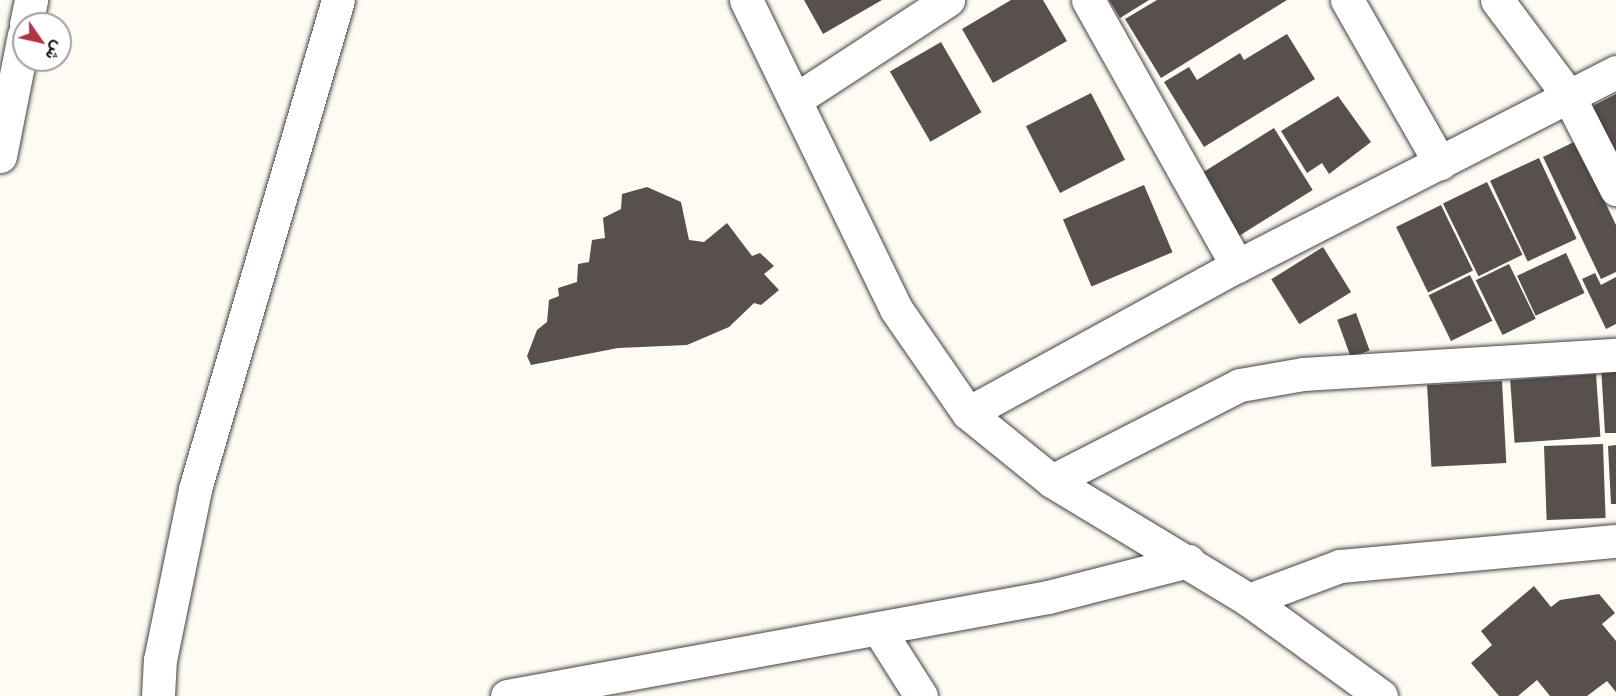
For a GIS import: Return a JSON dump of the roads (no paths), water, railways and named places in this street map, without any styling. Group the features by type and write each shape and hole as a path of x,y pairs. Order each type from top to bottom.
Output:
{"street":[{"path":"158,696 160,660 195,489 338,0"},
{"path":"746,0 896,309 968,413 1052,481 1188,561 1249,600 1381,696"},
{"path":"795,100 948,0"},
{"path":"1088,0 1237,266"},
{"path":"1347,0 1440,163"},
{"path":"1497,0 1568,95 1616,189"},
{"path":"0,156 17,72"},
{"path":"968,413 1237,266 1616,72"},
{"path":"1052,481 1212,397 1251,382 1616,355"},
{"path":"1249,600 1340,566 1616,541"},
{"path":"507,696 607,687 1122,581 1188,561"},
{"path":"879,630 921,696"}]}
